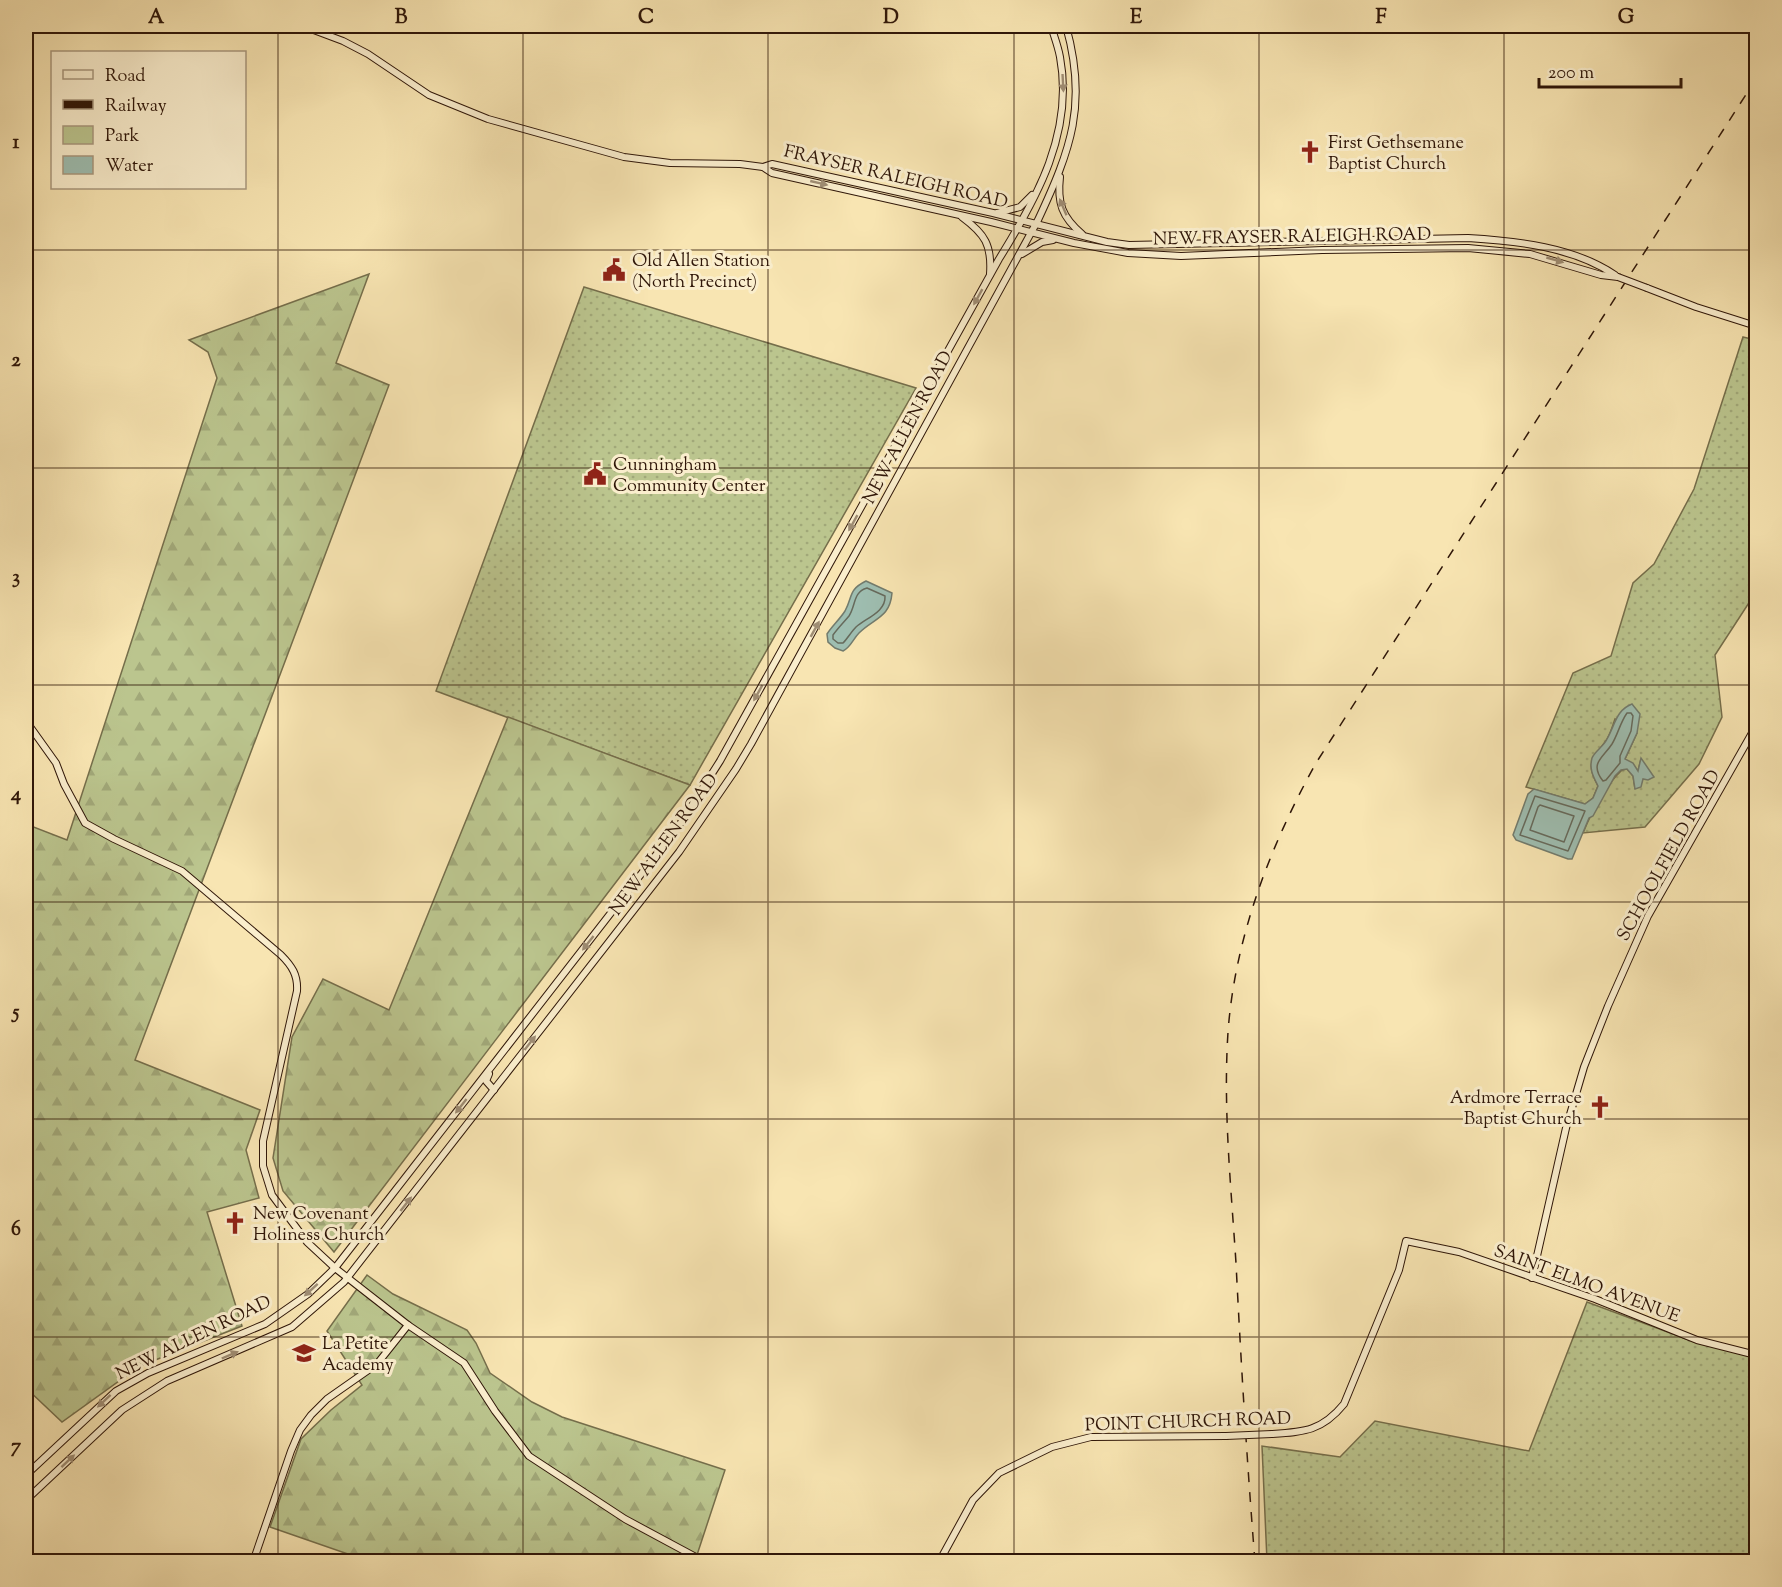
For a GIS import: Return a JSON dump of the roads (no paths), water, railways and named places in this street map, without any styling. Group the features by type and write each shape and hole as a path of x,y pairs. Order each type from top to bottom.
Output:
{"main road":[{"name":"FRAYSER RALEIGH ROAD","path":"303,26 343,41 368,54 429,95 488,119 624,157 670,163 706,162 763,167 772,164 1022,221"},
{"name":"NEW ALLEN ROAD","path":"26,1475 116,1391 148,1373 265,1324 308,1294 335,1268 680,824 715,770 989,277 1018,229 1051,163 1061,128 1063,110 1060,56 1051,26"},
{"name":"NEW ALLEN ROAD","path":"26,1500 122,1410 167,1381 292,1327 348,1278 679,852 736,769 1019,257 1061,171 1074,125 1076,102 1076,79 1066,26"},
{"name":"FRAYSER RALEIGH ROAD","path":"763,167 772,173 1018,229"},
{"path":"1061,171 1059,199 1062,209 1074,227 1085,236"},
{"path":"993,213 1020,207 1040,185"},
{"path":"959,215 977,228 989,246 989,277"},
{"name":"NEW FRAYSER RALEIGH ROAD","path":"1022,221 1129,245 1152,246 1333,240 1468,238 1498,240 1543,247 1579,257 1600,265 1618,277"},
{"name":"NEW FRAYSER RALEIGH ROAD","path":"1018,229 1128,253 1181,256 1330,250 1462,248 1498,250 1530,254 1618,277"},
{"path":"1019,257 1042,242 1057,239"},
{"path":"1618,277 1696,307 1756,326"},
{"path":"26,721 56,763 64,784 85,823 114,840 182,872 281,956 293,969 297,980 297,991 263,1141 263,1166 272,1195 308,1242 335,1268 408,1325 464,1363 495,1411 530,1456 625,1519 705,1562"},
{"name":"SCHOOLFIELD ROAD","path":"1532,1278 1566,1128 1584,1067 1608,1006 1648,916 1756,726"},
{"path":"494,1090 488,1084 487,1078 496,1060"},
{"name":"SAINT ELMO AVENUE","path":"1406,1241 1459,1252 1595,1299 1697,1340 1756,1355"},
{"name":"POINT CHURCH ROAD","path":"939,1562 973,1500 999,1473 1052,1447 1091,1437 1226,1436 1300,1432 1315,1428 1327,1421 1344,1404 1399,1270 1406,1241"},
{"path":"253,1562 300,1430 327,1399 377,1364 408,1325"}],"water":[{"path":"866,581 892,593 888,608 885,613 859,633 846,649 843,651 835,648 828,642 827,634 845,611 854,590"},
{"path":"1632,704 1640,714 1637,733 1625,759 1633,763 1638,771 1641,758 1654,777 1648,780 1643,779 1641,787 1635,789 1633,776 1627,769 1621,770 1615,776 1593,816 1589,818 1572,859 1516,840 1513,835 1528,794 1534,789 1585,804 1593,798 1598,786 1591,769 1592,758 1606,742 1619,714"}],"railway":[{"path":"1255,1562 1226,1090 1232,997 1238,962 1257,893 1284,827 1316,763 1756,79"}],"place":[{"name":"First Gethsemane Baptist Church","path":"1310,152"},
{"name":"Old Allen Station (North Precinct)","path":"614,270"},
{"name":"Cunningham Community Center","path":"595,474"},
{"name":"Ardmore Terrace Baptist Church","path":"1600,1107"},
{"name":"New Covenant Holiness Church","path":"235,1223"},
{"name":"La Petite Academy","path":"304,1353"}]}
